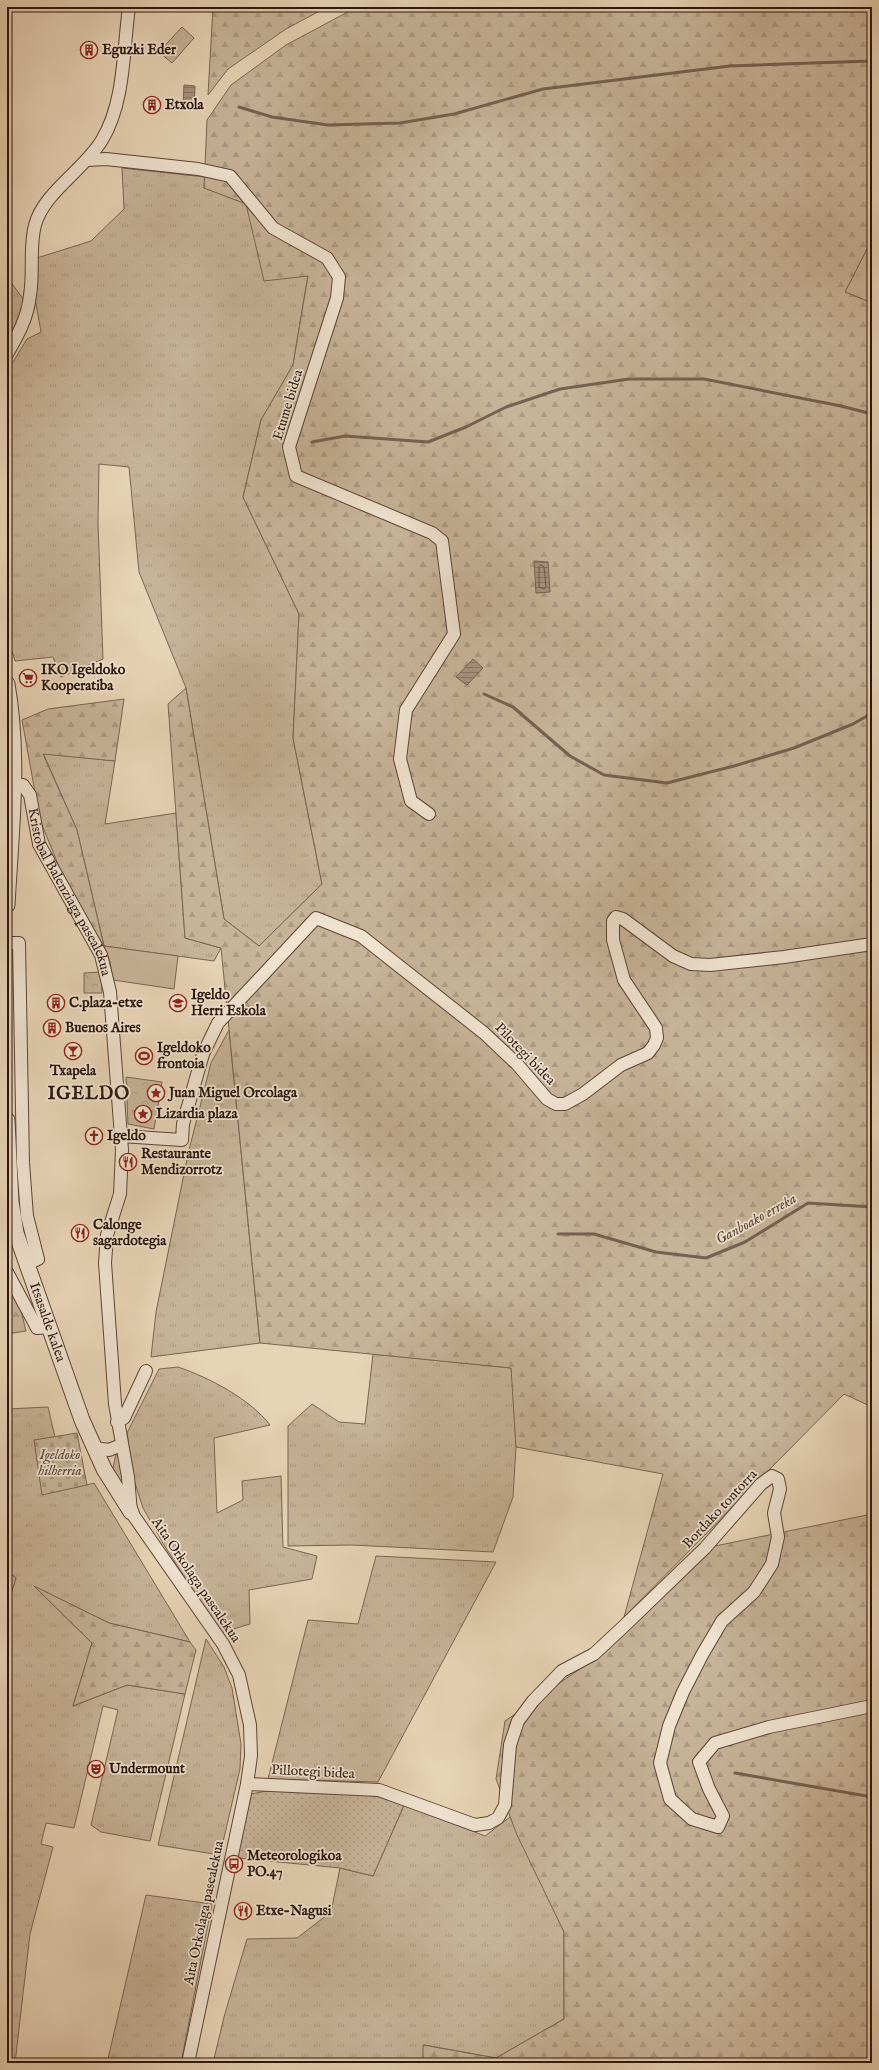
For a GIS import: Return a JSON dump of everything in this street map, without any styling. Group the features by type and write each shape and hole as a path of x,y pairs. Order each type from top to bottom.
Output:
{"street":[{"path":"7,354 27,314 31,294 35,225 46,203 88,160 102,140 118,96 129,7"},
{"name":"Etume bidea","path":"88,160 106,159 198,169 230,176 273,228 327,258 339,277 337,298 289,447 296,476 432,533 442,541 454,634 406,710 400,759 411,801 429,814"},
{"path":"7,905 14,786 12,714 8,692"},
{"name":"Kristobal Balenziaga pasealekua","path":"14,786 23,785 30,795 39,844 101,955 106,972 120,1111"},
{"name":"Pilotegi bidea","path":"121,1136 182,1140 183,1124 203,1054 218,1023 316,918 361,936 484,1033 517,1064 547,1098 556,1104 565,1104 583,1094 621,1066 648,1052 654,1045 657,1038 656,1028 624,980 617,959 612,930 613,921 616,917 623,919 673,956 691,964 710,965 872,944"},
{"path":"7,943 19,943 23,1163 27,1216 38,1259 26,1265"},
{"name":"Aita Orkolaga pasealekua","path":"120,1111 120,1194 107,1236 105,1263 117,1422 128,1477 131,1512 223,1644 239,1675 250,1725 251,1756 247,1784 188,2063"},
{"name":"Itsasalde kalea","path":"7,1120 11,1202 16,1233 26,1265 82,1420 94,1448 116,1490 131,1512"},
{"path":"7,1272 37,1328 48,1327"},
{"path":"117,1422 124,1418 146,1371"},
{"path":"94,1448 109,1450 121,1445"},
{"name":"Bordako tontorra","path":"379,1790 475,1825 489,1823 498,1818 505,1805 510,1744 518,1721 533,1701 562,1671 594,1654 623,1627 705,1548 761,1484 772,1476 778,1479 780,1489 774,1513 778,1537 772,1564 754,1592 722,1621 683,1692 669,1726 660,1763 670,1799 692,1819 718,1827 724,1816 708,1789 699,1762 715,1743 769,1727 872,1706"},
{"name":"Pillotegi bidea","path":"247,1784 379,1790"}],"green space":[{"path":"213,7 327,7 286,29 228,69 208,95"},
{"path":"357,7 872,7 872,239 845,292 872,303 872,1407 844,1394 624,1617 663,1474 516,1447 511,1368 260,1343 221,948 185,938 168,704 186,688 224,919 259,946 322,884 293,738 299,614 243,497 261,420 293,365 308,276 264,281 246,204 204,188 207,120 231,85 286,45"},
{"path":"182,27 194,38 172,63 159,52"},
{"path":"122,168 205,177 204,188 247,204 308,275 293,365 261,420 243,497 299,614 293,738 322,884 259,946 224,919 186,688 139,572 129,467 99,464 98,523 103,659 61,677 53,657 15,661 7,635 7,372 27,339 41,332 35,298 37,258 91,241 124,209"},
{"path":"872,239 872,303 845,292"},
{"path":"7,277 24,300 21,314 7,344"},
{"path":"124,699 115,761 43,754 77,830 104,946 71,896 40,820 22,720 48,709"},
{"path":"43,753 115,761 105,824 176,813 185,938 221,948 214,961 104,946 77,830"},
{"path":"104,946 178,956 174,989 113,980 110,962"},
{"path":"101,972 102,993 84,993 84,973"},
{"path":"229,1030 260,1343 151,1357 156,1312 188,1154 211,1063"},
{"path":"126,1077 162,1082 154,1129 128,1124"},
{"path":"7,1255 26,1331 7,1334"},
{"path":"373,1354 512,1368 516,1447 513,1497 493,1552 352,1545 288,1546 288,1426 312,1404 339,1422 365,1424"},
{"path":"178,1367 216,1383 241,1398 262,1415 270,1425 214,1438 217,1513 243,1500 242,1481 281,1476 283,1547 317,1556 312,1579 249,1590 250,1624 220,1633 164,1545 143,1508 134,1480 127,1433 159,1369"},
{"path":"48,1407 55,1437 34,1441 87,1485 94,1483 190,1642 109,1623 35,1587 92,1643 73,1706 127,1685 185,1694 150,1841 101,1832 91,1825 118,1710 103,1706 74,1828 46,1823 41,1844 53,1847 30,1934 15,2063 7,2063 7,1606 16,1578 7,1571 7,1409"},
{"name":"Igeldoko hilherria","path":"77,1433 87,1485 42,1495 34,1440"},
{"path":"120,1449 125,1492 113,1468 116,1454"},
{"path":"872,1514 872,2063 423,2063 423,2045 496,2058 564,2019 564,1932 517,1835 496,1779 505,1721 597,1657 710,1547"},
{"path":"376,1556 496,1562 378,1782 268,1779 308,1620 358,1624"},
{"path":"7,1571 16,1578 7,1606"},
{"path":"34,1586 109,1623 190,1642 196,1650 185,1694 127,1685 73,1706 92,1643"},
{"path":"206,1639 224,1667 232,1688 241,1744 240,1769 220,1855 158,1845"},
{"path":"277,1789 375,1796 404,1805 373,1876 340,1868 237,1858 251,1794"},
{"path":"404,1805 485,1836 510,1817 564,1932 564,2019 496,2058 424,2045 423,2063 213,2063 224,2017 247,1939 297,1938 331,1912 340,1868 373,1876"},
{"path":"146,1895 212,1904 181,2063 107,2063"}],"water":[{"path":"184,85 195,86 194,107 183,107"},
{"path":"534,561 548,562 550,592 536,593"},
{"path":"473,659 483,668 467,685 456,677"}],"waterway":[{"path":"239,107 272,117 328,125 400,123 454,114 543,89 730,66 872,61"},
{"path":"312,442 345,436 428,442 466,427 506,407 560,389 629,379 704,379 841,406 872,414"},
{"path":"484,694 513,707 570,756 604,775 667,783 734,766 794,748 853,724 872,713"},
{"name":"Ganboako erreka","path":"558,1234 594,1234 656,1252 706,1258 745,1242 808,1203 872,1207"},
{"path":"735,1773 872,1797"}],"place":[{"name":"Eguzki Eder","path":"89,50"},
{"name":"Etxola","path":"152,105"},
{"name":"IKO Igeldoko Kooperatiba","path":"28,678"},
{"name":"C.plaza-etxe","path":"56,1003"},
{"name":"Igeldo Herri Eskola","path":"178,1003"},
{"name":"Buenos Aires","path":"52,1028"},
{"name":"Txapela","path":"73,1051"},
{"name":"Igeldoko frontoia","path":"144,1056"},
{"name":"Juan Miguel Orcolaga","path":"156,1093"},
{"name":"Lizardia plaza","path":"143,1114"},
{"name":"Igeldo","path":"94,1136"},
{"name":"Restaurante Mendizorrotz","path":"128,1162"},
{"name":"Calonge sagardotegia","path":"80,1233"},
{"name":"Undermount","path":"96,1769"},
{"name":"Meteorologikoa PO.47","path":"234,1864"},
{"name":"Etxe-Nagusi","path":"243,1911"}],"district":[{"name":"IGELDO","path":"89,1094"}]}
